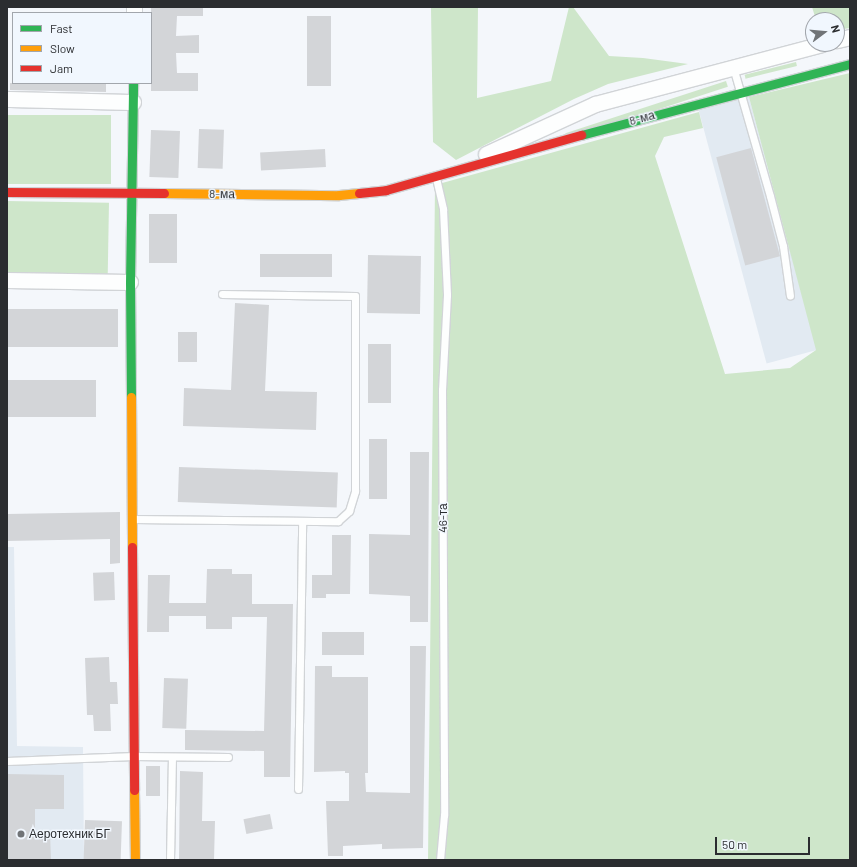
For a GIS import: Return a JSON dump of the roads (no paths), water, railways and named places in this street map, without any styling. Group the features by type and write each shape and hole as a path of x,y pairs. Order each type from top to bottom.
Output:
{"street":[{"name":"8-ма","path":"436,177 595,104 733,66 805,48"},
{"path":"807,52 814,73"},
{"name":"8-ма","path":"7,192 339,195 386,190 605,128 850,64"},
{"path":"133,84 130,282 135,860"},
{"path":"7,99 133,102"},
{"path":"7,280 130,282"}],"lane":[{"path":"733,66 783,246 790,296"},
{"name":"46-та","path":"436,177 444,209 447,295 442,390 444,814 440,860"},
{"path":"132,519 302,522 338,521 349,511 355,491 355,296 222,294"},
{"path":"298,789 302,522"},
{"path":"7,761 134,756 228,757"},
{"path":"170,860 172,757"}],"place":[{"name":"Аеротехник БГ","path":"21,834"}]}
